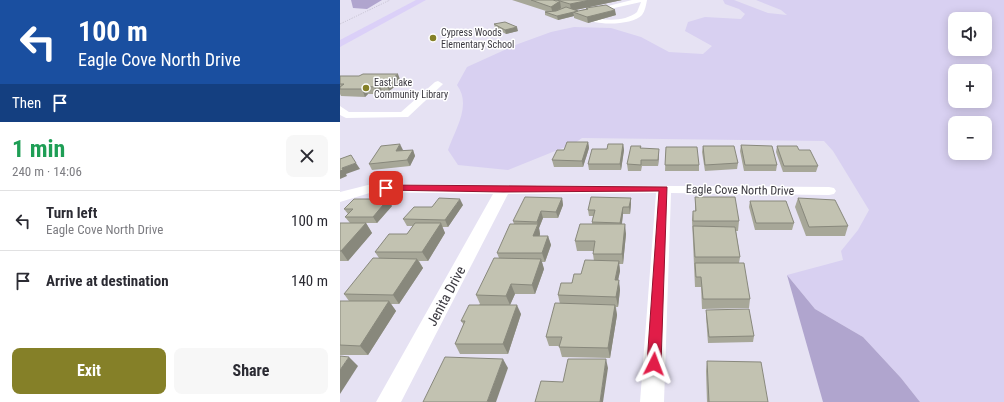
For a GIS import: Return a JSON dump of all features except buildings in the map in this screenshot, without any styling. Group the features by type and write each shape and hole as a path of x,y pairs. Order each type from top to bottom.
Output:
{"main road":[{"path":"390,4 404,0"},
{"path":"340,44 422,0"}],"street":[{"path":"640,0 590,12 585,17 588,19 609,21 635,17 640,14 644,0"},
{"path":"340,109 346,115 404,115 438,84"},
{"name":"Eagle Cove North Drive","path":"340,197 372,188 829,191"},
{"path":"652,402 664,189"},
{"name":"Jenita Drive","path":"388,402 503,190"}],"path":[{"path":"340,24 390,4"}],"shaded area":[{"path":"351,0 382,0 367,9 353,8"},
{"path":"723,0 734,0 768,13 787,15 781,10 756,0 1004,0 1004,402 920,402 901,378 863,337 815,309 787,275 843,260 841,251 858,230 869,210 833,151 824,141 582,138 575,143 508,170 458,165 448,150 461,118 463,109 461,93 457,85 467,67 518,44 551,32 574,27 611,28 641,37 669,52 703,54 712,46 685,31 688,22 705,17 741,19 745,14 739,9 725,4"},
{"path":"787,275 815,309 863,337 901,378 920,402 823,402"}],"place":[{"name":"Cypress Woods Elementary School","path":"433,38"},
{"name":"East Lake Community Library","path":"366,88"}],"route":[{"path":"386,188 503,190 664,189 654,364"}]}
